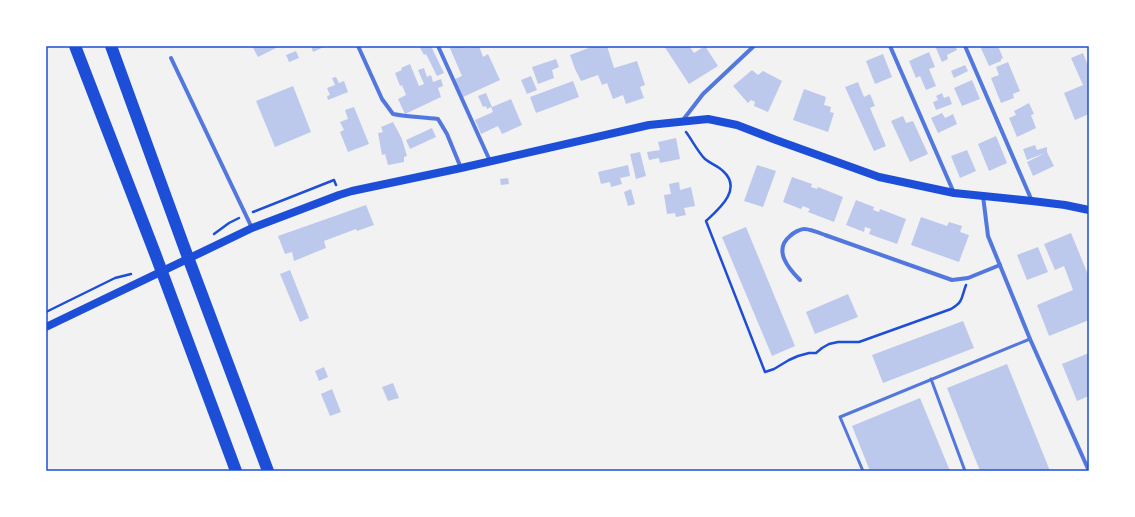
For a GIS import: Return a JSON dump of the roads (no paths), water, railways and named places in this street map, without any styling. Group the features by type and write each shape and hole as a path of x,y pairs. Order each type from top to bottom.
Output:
{"highway":[{"path":"75,46 156,256 236,471"},
{"path":"111,46 268,471"}],"main road":[{"path":"46,327 252,228 339,195 649,125 683,121 708,119 737,125 797,148 879,176 954,193 1065,205 1089,210"}],"street":[{"path":"358,46 382,99 392,114 405,117 427,117 438,119 447,134 461,168"},
{"path":"438,46 490,161"},
{"path":"683,121 703,94 754,46"},
{"path":"890,46 954,193"},
{"path":"965,46 1032,201"},
{"path":"171,58 252,228"},
{"path":"983,196 988,236 1030,340 1089,471"},
{"path":"800,280 791,271 784,259 782,247 786,239 792,234 804,229 952,280 968,278 1000,265"}],"lane":[{"path":"863,471 840,417 1030,340"},
{"path":"931,380 966,471"}]}
